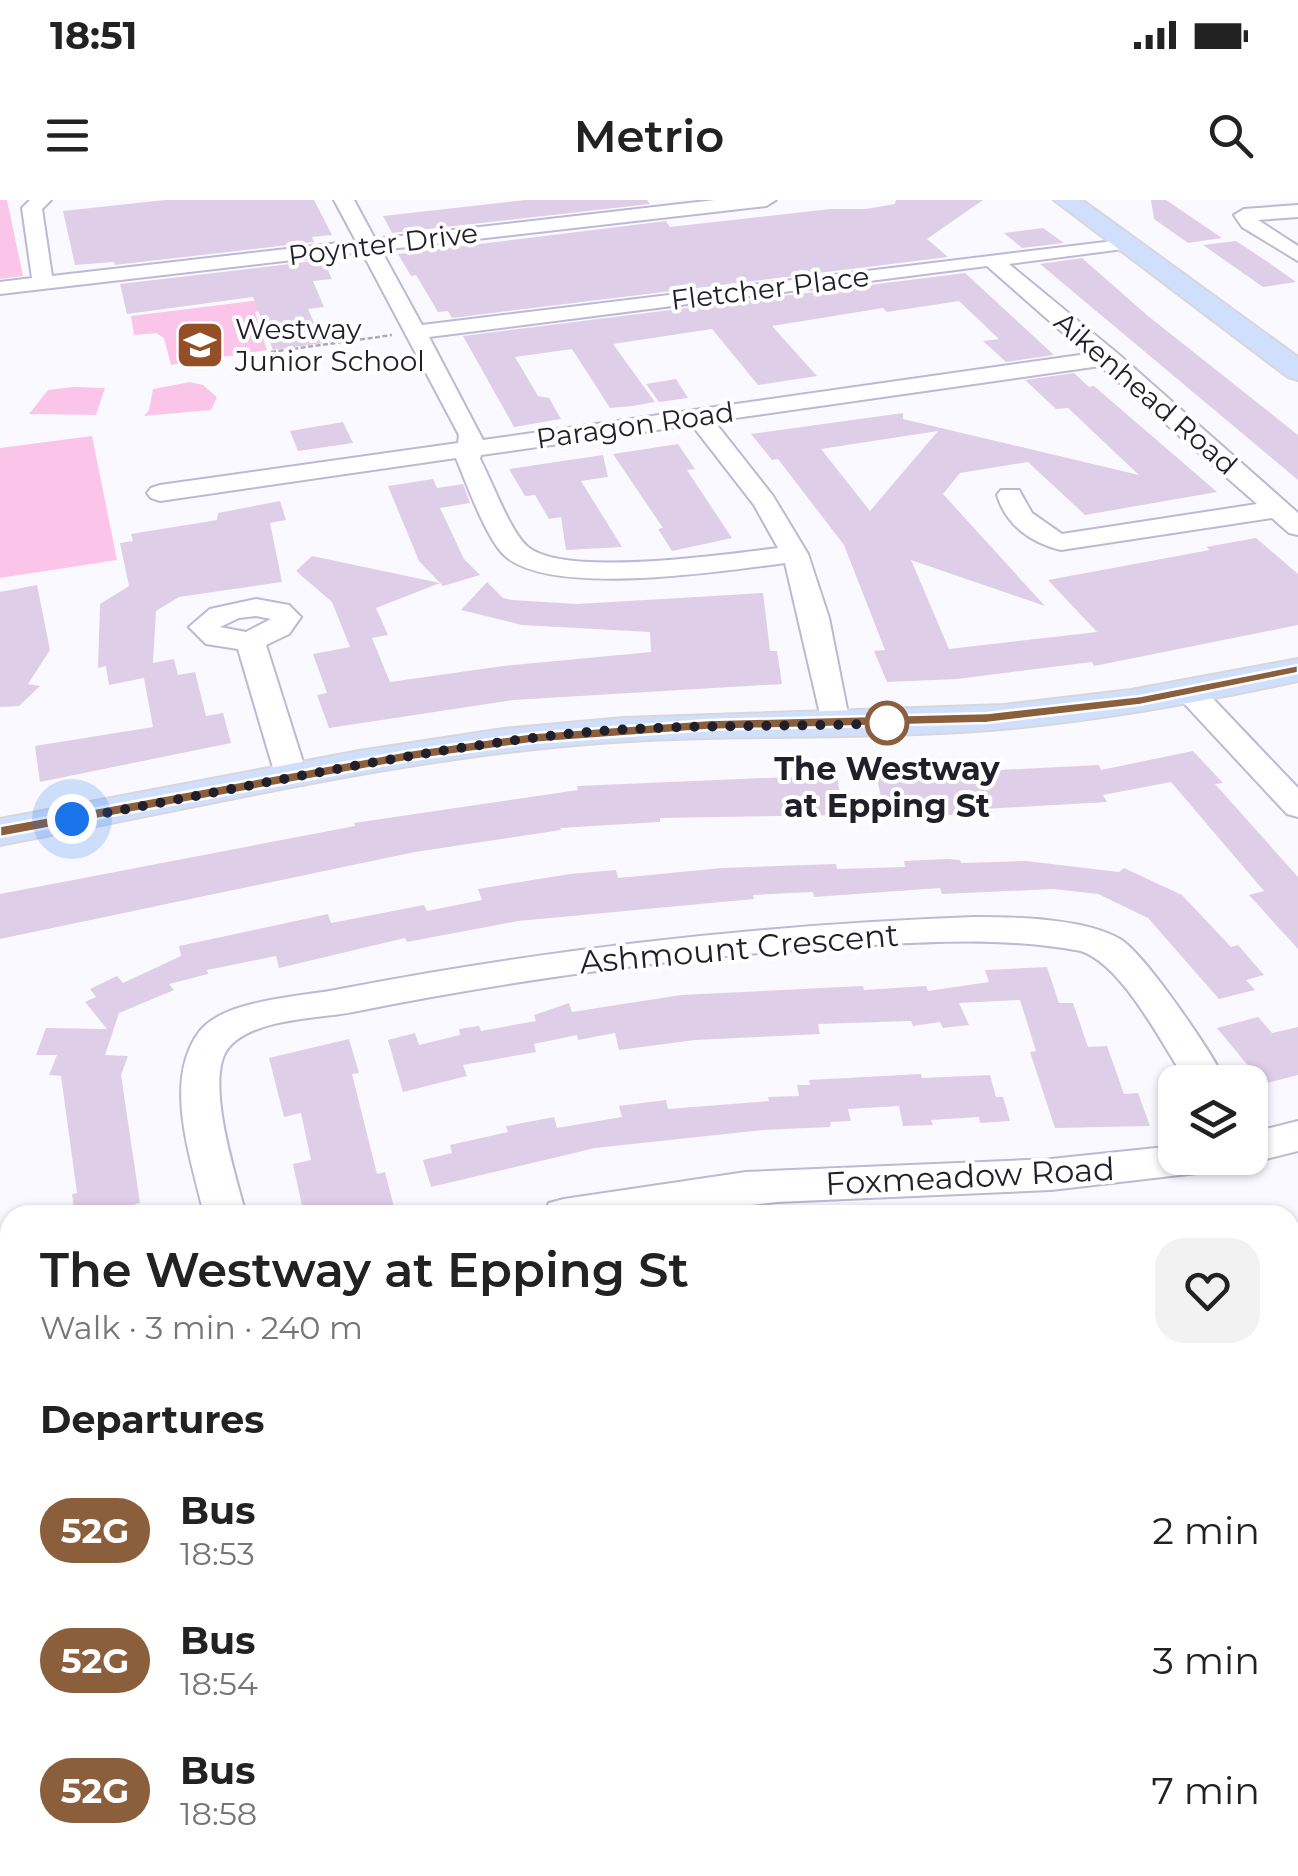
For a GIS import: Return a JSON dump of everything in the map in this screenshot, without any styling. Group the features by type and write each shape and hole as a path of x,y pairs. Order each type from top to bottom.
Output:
{"main road":[{"path":"1066,200 1298,371"},
{"path":"0,832 444,750 572,734 708,725 835,724 1026,714 1190,692 1298,670"}],"street":[{"path":"41,200 32,208 43,283"},
{"path":"344,200 406,333 471,434 468,460 512,548 528,560 576,571 647,569 795,554"},
{"name":"Poynter Drive","path":"0,288 766,200"},
{"path":"1298,211 1244,216 1298,255"},
{"name":"Fletcher Place","path":"406,333 1123,243"},
{"name":"Aikenhead Road","path":"992,260 1109,358 1298,528"},
{"name":"Paragon Road","path":"160,492 1109,358"},
{"path":"698,416 781,528 795,554 806,586 835,724"},
{"path":"1010,495 1011,504 1039,535 1061,542 1277,509"},
{"path":"250,641 292,778"},
{"path":"1190,692 1298,806"},
{"name":"Ashmount Crescent","path":"223,1205 200,1090 200,1060 215,1038 244,1022 369,996 643,950 977,928 1058,935 1108,948 1194,1065"},
{"path":"1268,1143 1298,1136"},
{"name":"Foxmeadow Road","path":"620,1205 802,1184 964,1180 1158,1165"}],"path":[{"path":"271,352 406,333"}],"shaded area":[{"path":"0,200 7,200 23,276 0,279"},
{"path":"260,300 263,311 255,312 267,350 171,365 164,338 156,333 134,335 131,316"},
{"path":"190,382 203,385 217,397 211,410 144,416 153,389"},
{"path":"105,388 96,415 29,414 48,390"},
{"path":"92,436 117,560 0,578 0,448"}],"building":[{"path":"165,200 314,200 332,235 312,237 314,242 115,265 75,265 63,211"},
{"path":"525,200 647,200 650,204 392,233 383,216"},
{"path":"896,200 983,200 927,239 948,257 452,318 448,311 438,312 398,254 666,221 670,227 830,209 866,209 895,204"},
{"path":"1151,200 1166,200 1222,238 1188,243 1154,219"},
{"path":"1043,228 1064,243 1022,248 1004,233"},
{"path":"1236,241 1296,282 1263,287 1203,245"},
{"path":"1082,258 1148,316 1298,435 1298,480 1040,264"},
{"path":"323,260 332,279 313,281 324,307 308,309 323,343 273,350 253,297 127,314 120,284"},
{"path":"965,273 1054,355 1006,362 983,341 999,339 959,301 887,312 883,308 772,326 817,376 758,385 712,329 613,344 655,402 632,406 610,408 572,349 515,357 538,396 549,398 561,419 514,427 463,336"},
{"path":"1074,373 1217,492 1085,515 1028,462 960,473 943,494 1045,606 911,560 949,649 1097,632 1048,580 1256,538 1298,574 1298,625 1094,666 1092,662 957,679 887,682 874,651 885,650 844,545 778,459 772,460 751,434 903,413 903,419 1139,475 1068,408 1056,409 1025,380","holes":["938,431 870,511 821,449"]},
{"path":"676,379 688,398 659,402 646,384"},
{"path":"343,422 353,443 298,451 290,431"},
{"path":"678,444 695,469 687,470 732,538 672,551 658,529 663,528 613,454"},
{"path":"603,455 608,477 581,481 622,547 566,550 561,517 549,519 535,495 525,496 509,469"},
{"path":"433,479 437,488 463,484 470,503 440,508 464,559 480,575 443,586 419,561 388,486"},
{"path":"280,501 286,520 270,523 282,582 179,597 156,611 153,663 174,659 178,675 195,672 206,716 223,713 231,743 40,782 35,746 153,727 144,678 109,685 106,666 98,668 100,604 129,586 120,543 133,541 131,534 217,520 218,513"},
{"path":"312,556 440,583 376,608 388,635 372,638 390,682 651,652 650,632 522,625 461,610 487,582 503,598 577,604 763,593 770,651 777,651 782,684 513,700 329,728 317,695 327,693 313,654 350,647 332,602 296,571"},
{"path":"37,585 50,650 28,684 40,686 19,706 0,707 0,592"},
{"path":"1193,751 1223,783 1215,784 1298,877 1298,949 1249,895 1264,891 1171,782 1103,795 1107,802 966,810 968,815 885,815 876,775 962,777 960,772 1099,765 1101,770"},
{"path":"837,775 843,815 660,818 660,822 560,828 415,852 0,939 0,894 355,826 354,823 578,790 577,786"},
{"path":"904,861 1026,861 1119,872 1124,868 1182,895 1231,947 1238,945 1264,975 1246,980 1255,990 1219,999 1148,918 1098,894 1054,889 942,894 940,888 814,897 813,892 753,895 754,899 518,921 407,942 405,938 279,968 276,956 207,970 208,974 169,984 174,990 119,1013 105,1055 128,1056 121,1075 140,1203 74,1205 72,1194 77,1193 61,1076 49,1075 57,1055 36,1055 46,1028 107,1029 85,1002 96,997 90,989 117,976 123,983 181,956 179,946 328,914 331,923 424,905 427,911 482,900 478,889 570,874 616,870 618,878 722,868 836,864 837,869 905,867"},
{"path":"1047,967 1059,1003 1073,1003 1088,1047 1107,1046 1124,1094 1138,1093 1150,1126 1055,1128 1030,1052 1036,1051 1020,1000 959,1003 969,1025 943,1028 940,1022 913,1026 911,1021 818,1024 820,1034 695,1040 619,1050 615,1033 578,1040 577,1035 534,1044 536,1052 463,1065 467,1076 403,1092 388,1040 415,1033 419,1045 460,1035 459,1029 479,1026 481,1031 536,1021 534,1015 569,1003 572,1012 681,995 863,986 864,990 926,986 928,991 989,982 985,970"},
{"path":"1258,1017 1272,1033 1298,1027 1298,1075 1268,1083 1268,1065 1247,1065 1217,1028"},
{"path":"349,1039 359,1073 352,1074 377,1174 385,1172 393,1205 302,1205 293,1164 311,1160 301,1113 284,1117 269,1058"},
{"path":"921,1074 922,1078 990,1075 996,1097 1003,1097 1010,1121 980,1123 979,1117 903,1126 899,1106 848,1109 851,1121 831,1122 830,1127 595,1148 431,1187 423,1160 452,1153 450,1145 508,1132 506,1126 554,1117 557,1128 622,1117 619,1106 666,1100 668,1109 769,1101 768,1097 799,1096 797,1085 810,1085 809,1080"}],"bus line":[{"name":"52G","path":"0,832 413,755 533,738 708,725 876,724 987,718 1140,700 1298,670"}],"place":[{"name":"Westway Junior School","path":"200,345"},
{"name":"The Westway at Epping St","path":"887,723"}],"route":[{"path":"72,819 413,755 533,738 708,725 887,723"}]}
